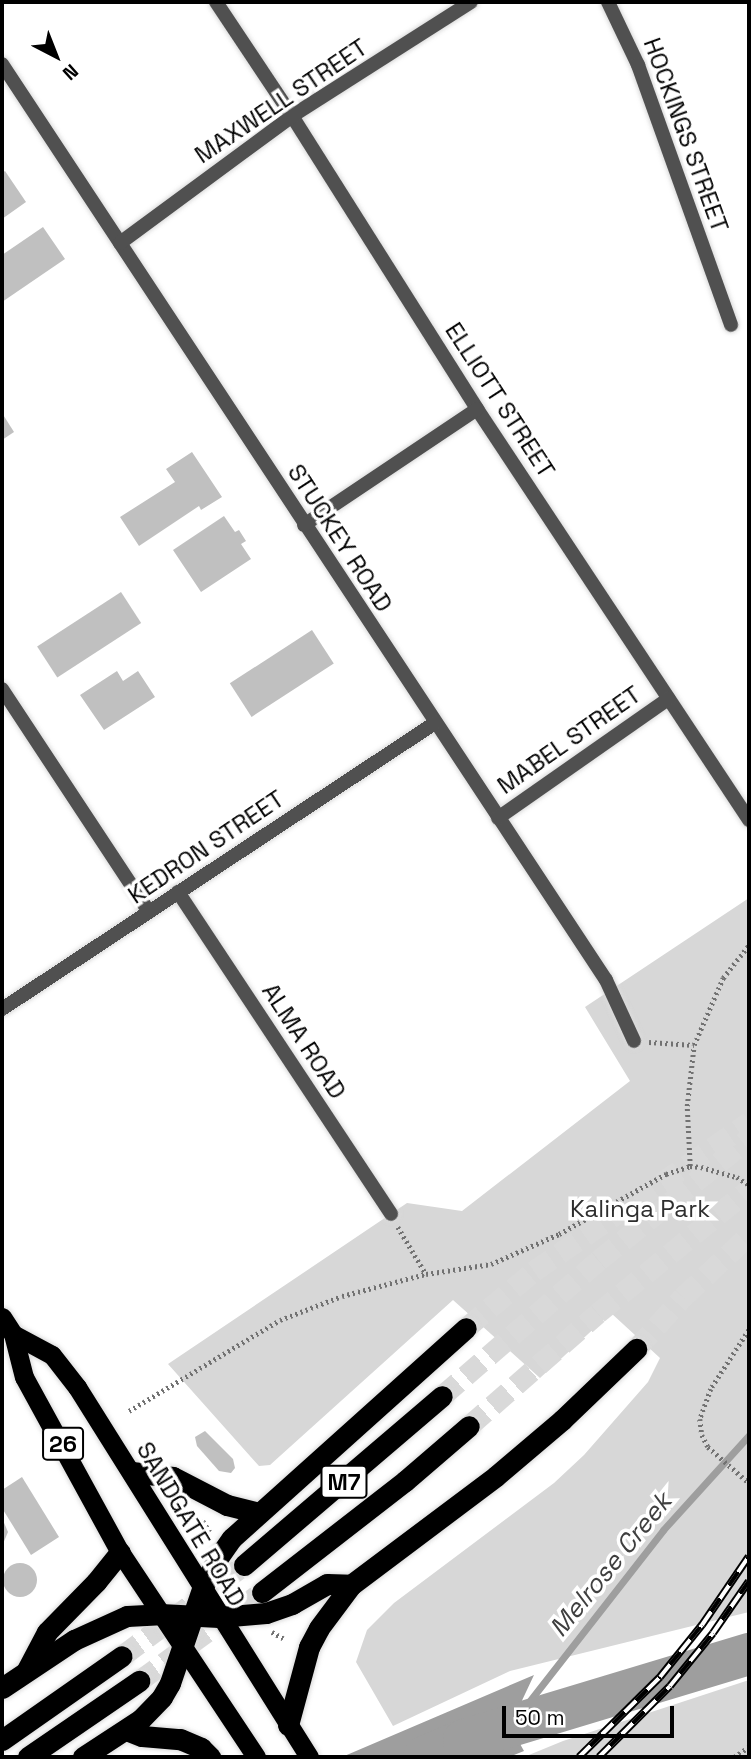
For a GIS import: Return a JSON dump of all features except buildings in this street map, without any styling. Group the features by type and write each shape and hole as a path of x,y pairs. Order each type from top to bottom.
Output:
{"highway":[{"name":"SANDGATE ROAD","path":"2,1317 13,1334 24,1377 120,1552 256,1757"},
{"path":"83,1757 126,1730 162,1697 184,1646 191,1616 202,1588 223,1549 259,1513 466,1328"},
{"name":"SANDGATE ROAD","path":"13,1334 52,1355 77,1387 305,1752"},
{"path":"288,1725 309,1647 319,1628 351,1586 507,1467 597,1388 636,1349"},
{"name":"M7","path":"244,1565 442,1396"},
{"name":"M7","path":"262,1592 405,1481 469,1426"},
{"path":"132,1472 173,1477 227,1505 259,1513"},
{"path":"27,1672 47,1632 96,1583 120,1552"},
{"path":"2,1688 74,1640 104,1624 127,1616 160,1614 219,1617 278,1611 327,1584 351,1586"},
{"path":"2,1740 122,1656"},
{"path":"27,1757 139,1681"},
{"path":"126,1730 142,1736 180,1739 201,1748 211,1757"}],"street":[{"name":"ELLIOTT STREET","path":"216,2 292,116 477,409 749,820"},
{"name":"MAXWELL STREET","path":"120,243 292,116 471,2"},
{"name":"HOCKINGS STREET","path":"608,2 638,65 731,325"},
{"name":"STUCKEY ROAD","path":"2,64 606,980 634,1041"},
{"path":"304,525 477,409"},
{"path":"2,689 149,912"},
{"name":"MABEL STREET","path":"498,818 668,699"},
{"name":"KEDRON STREET","path":"2,1009 435,723"},
{"name":"ALMA ROAD","path":"178,892 391,1214"}],"path":[{"path":"690,1166 687,1106 694,1045 723,978 749,946"},
{"path":"634,1041 694,1045"},
{"path":"129,1411 279,1320 342,1296 426,1274 491,1264 559,1234 654,1179 690,1166 737,1177 749,1185"},
{"path":"391,1214 426,1274"},
{"path":"749,1330 711,1389 700,1419 702,1435 708,1447 749,1483"},
{"path":"194,1527 203,1521 214,1538"},
{"path":"734,1757 749,1747"}],"green space":[{"name":"Kalinga Park","path":"749,898 749,1612 510,1671 393,1726 356,1662 367,1630 394,1603 554,1483 584,1455 648,1382 660,1358 611,1313 540,1378 453,1300 270,1465 259,1466 168,1364 407,1203 462,1211 630,1081 585,1007"},
{"path":"749,1680 749,1757 524,1757 563,1741"}],"shaded area":[{"path":"534,1675 510,1726 524,1751 509,1757 342,1757"}],"waterway":[{"name":"Melrose Creek","path":"510,1726 663,1530 749,1435"},
{"path":"424,1757 464,1740 749,1654"}],"tunnel":[{"path":"466,1328 534,1271 749,1122"},
{"path":"442,1396 599,1260 749,1138"},
{"path":"469,1426 598,1313 749,1189"},
{"path":"636,1349 683,1297 749,1235"},
{"path":"122,1656 244,1565"},
{"path":"139,1681 262,1592"}],"railway":[{"path":"579,1757 660,1677 702,1625 749,1556"},
{"path":"599,1757 670,1686 713,1633 749,1581"}]}
